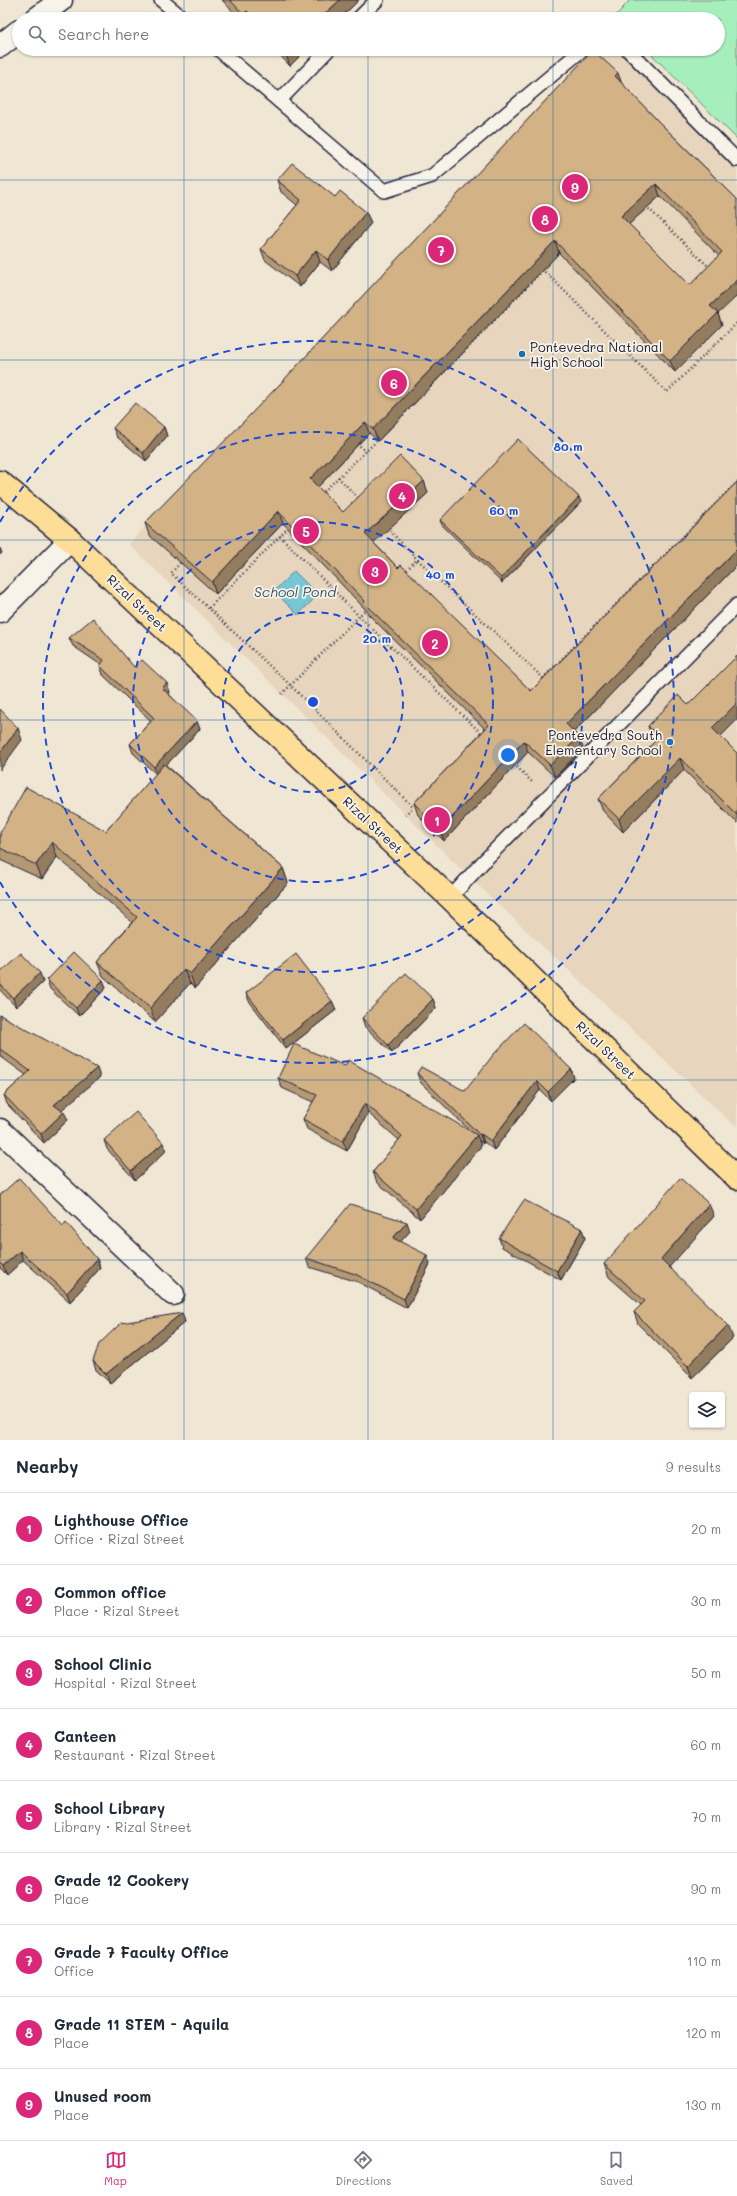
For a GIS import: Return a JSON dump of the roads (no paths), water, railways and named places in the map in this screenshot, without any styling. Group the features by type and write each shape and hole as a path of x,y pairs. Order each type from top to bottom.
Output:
{"highway":[{"name":"Rizal Street","path":"0,482 70,540 450,898 737,1178"}],"street":[{"path":"45,12 61,0"},
{"path":"0,46 12,37"},
{"path":"0,611 70,540"},
{"path":"0,1130 173,1294"}],"lane":[{"path":"161,0 176,12"},
{"path":"365,12 377,0"},
{"path":"226,56 384,191 432,176 575,56"},
{"path":"279,101 323,56"},
{"path":"634,56 737,160"},
{"path":"450,898 547,797 737,606"}],"water":[{"name":"School Pond","path":"294,571 318,595 298,615 274,591"}],"place":[{"name":"Unused room","path":"575,187"},
{"name":"Grade 11 STEM - Aquila","path":"545,219"},
{"name":"Grade 7 Faculty Office","path":"441,250"},
{"name":"Pontevedra National High School","path":"522,354"},
{"name":"Grade 12 Cookery","path":"394,383"},
{"name":"Canteen","path":"402,496"},
{"name":"School Library","path":"306,531"},
{"name":"School Clinic","path":"375,571"},
{"name":"Common office","path":"435,643"},
{"name":"Pontevedra South Elementary School","path":"670,742"},
{"name":"Lighthouse Office","path":"437,820"}]}
